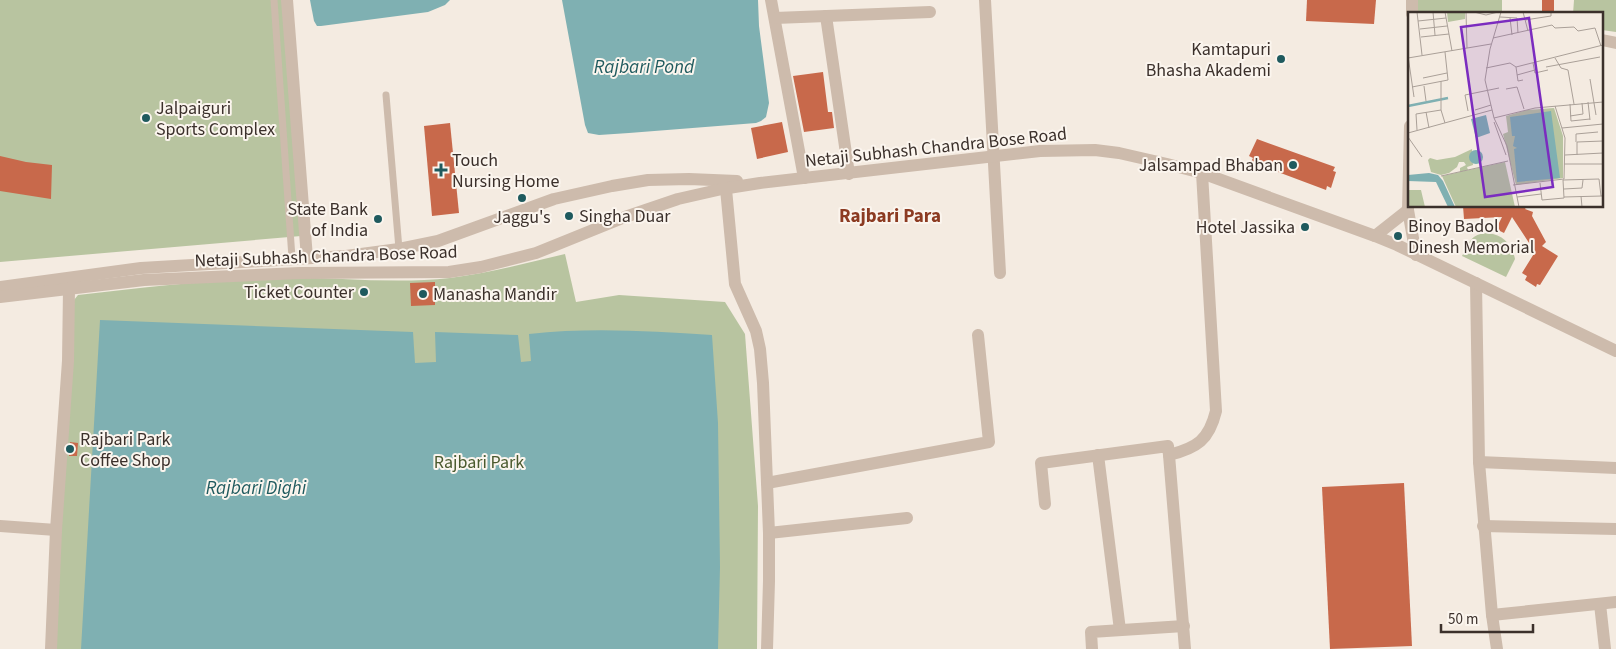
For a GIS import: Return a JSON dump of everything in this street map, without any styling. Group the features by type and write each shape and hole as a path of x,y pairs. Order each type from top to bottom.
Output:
{"street":[{"path":"287,0 307,258"},
{"path":"771,0 804,178"},
{"path":"985,0 1000,273"},
{"path":"775,18 930,12"},
{"path":"826,16 849,174"},
{"name":"Netaji Subhash Chandra Bose Road","path":"0,287 300,273 449,272 490,265 536,253 625,217 678,199 726,189 760,183 849,174 994,155 1040,151 1096,150 1129,155 1202,173 1375,236 1398,245 1616,351"},
{"path":"1170,455 1189,450 1202,440 1211,426 1216,411 1202,173"},
{"name":"Netaji Subhash Chandra Bose Road","path":"0,297 141,268 346,256 398,249 438,241 554,199 648,180 689,179 760,183"},
{"path":"726,189 735,284 740,300 756,331 760,349 769,534 770,581 767,649"},
{"path":"1375,236 1408,210 1416,255"},
{"path":"1476,283 1479,462 1492,615 1497,649"},
{"path":"51,649 56,530 68,361 69,284"},
{"path":"767,483 988,442 978,335"},
{"path":"1045,504 1041,463 1168,446 1185,649"},
{"path":"1098,456 1120,630"},
{"path":"1479,462 1616,468"},
{"path":"769,534 907,518"},
{"path":"0,526 56,530"},
{"path":"1484,526 1616,529"},
{"path":"1492,615 1616,602"},
{"path":"1600,604 1605,649"},
{"path":"1092,649 1091,632 1184,626"}],"lane":[{"path":"274,0 292,258"},
{"path":"386,95 398,249"}],"green space":[{"name":"Jalpaiguri Sports Complex","path":"0,0 284,0 301,236 0,262"},
{"path":"1417,0 1502,0 1502,12 1417,12"},
{"path":"1574,0 1616,0 1616,32 1604,30 1604,12 1573,12"},
{"path":"1488,233 1502,238 1512,249 1515,259 1506,277 1462,256 1474,237"},
{"name":"Rajbari Dighi","path":"565,254 576,302 619,295 725,302 745,334 758,506 757,649 53,649 74,300 78,295 146,287 260,278 284,277 403,281 450,278 494,271"}],"water":[{"path":"310,0 450,0 445,5 428,12 317,26 314,21"},
{"name":"Rajbari Pond","path":"562,0 758,0 759,26 769,103 766,117 756,123 599,135 588,133"},
{"name":"Rajbari Dighi","path":"100,320 413,332 415,363 436,362 435,332 518,335 521,362 531,361 529,334 598,330 712,335 718,423 720,567 718,649 81,649"}],"building":[{"path":"1307,0 1376,0 1374,24 1306,21"},
{"path":"1542,0 1554,0 1554,12 1542,11"},
{"path":"823,72 828,112 832,112 834,128 804,132 793,76"},
{"path":"782,122 788,152 757,159 751,128"},
{"name":"Touch Nursing Home","path":"450,123 459,213 432,216 424,126"},
{"name":"Jalsampad Bhaban","path":"1257,139 1335,167 1333,171 1336,172 1331,188 1327,186 1326,190 1251,162 1253,158 1249,156"},
{"path":"0,156 52,165 51,199 0,191"},
{"path":"1463,208 1526,208 1533,212 1532,216 1546,242 1542,246 1558,256 1540,285 1537,284 1536,287 1525,280 1527,276 1522,273 1535,252 1512,217 1504,233 1496,229 1502,217 1464,219"},
{"name":"Manasha Mandir","path":"435,282 435,305 411,306 410,283"},
{"path":"70,442 78,443 77,456 69,456"},
{"path":"1404,483 1412,646 1330,649 1322,487"}],"place":[{"name":"Kamtapuri Bhasha Akademi","path":"1281,59"},
{"name":"Jalpaiguri Sports Complex","path":"146,118"},
{"name":"Jalsampad Bhaban","path":"1293,165"},
{"name":"Touch Nursing Home","path":"441,170"},
{"name":"Jaggu's","path":"522,198"},
{"name":"Singha Duar","path":"569,216"},
{"name":"State Bank of India","path":"378,219"},
{"name":"Hotel Jassika","path":"1305,227"},
{"name":"Binoy Badol Dinesh Memorial","path":"1398,236"},
{"name":"Ticket Counter","path":"364,292"},
{"name":"Manasha Mandir","path":"423,294"},
{"name":"Rajbari Park Coffee Shop","path":"70,449"}],"district":[{"name":"Rajbari Para","path":"890,215"}],"park label":[{"name":"Rajbari Park","path":"479,462"}]}
